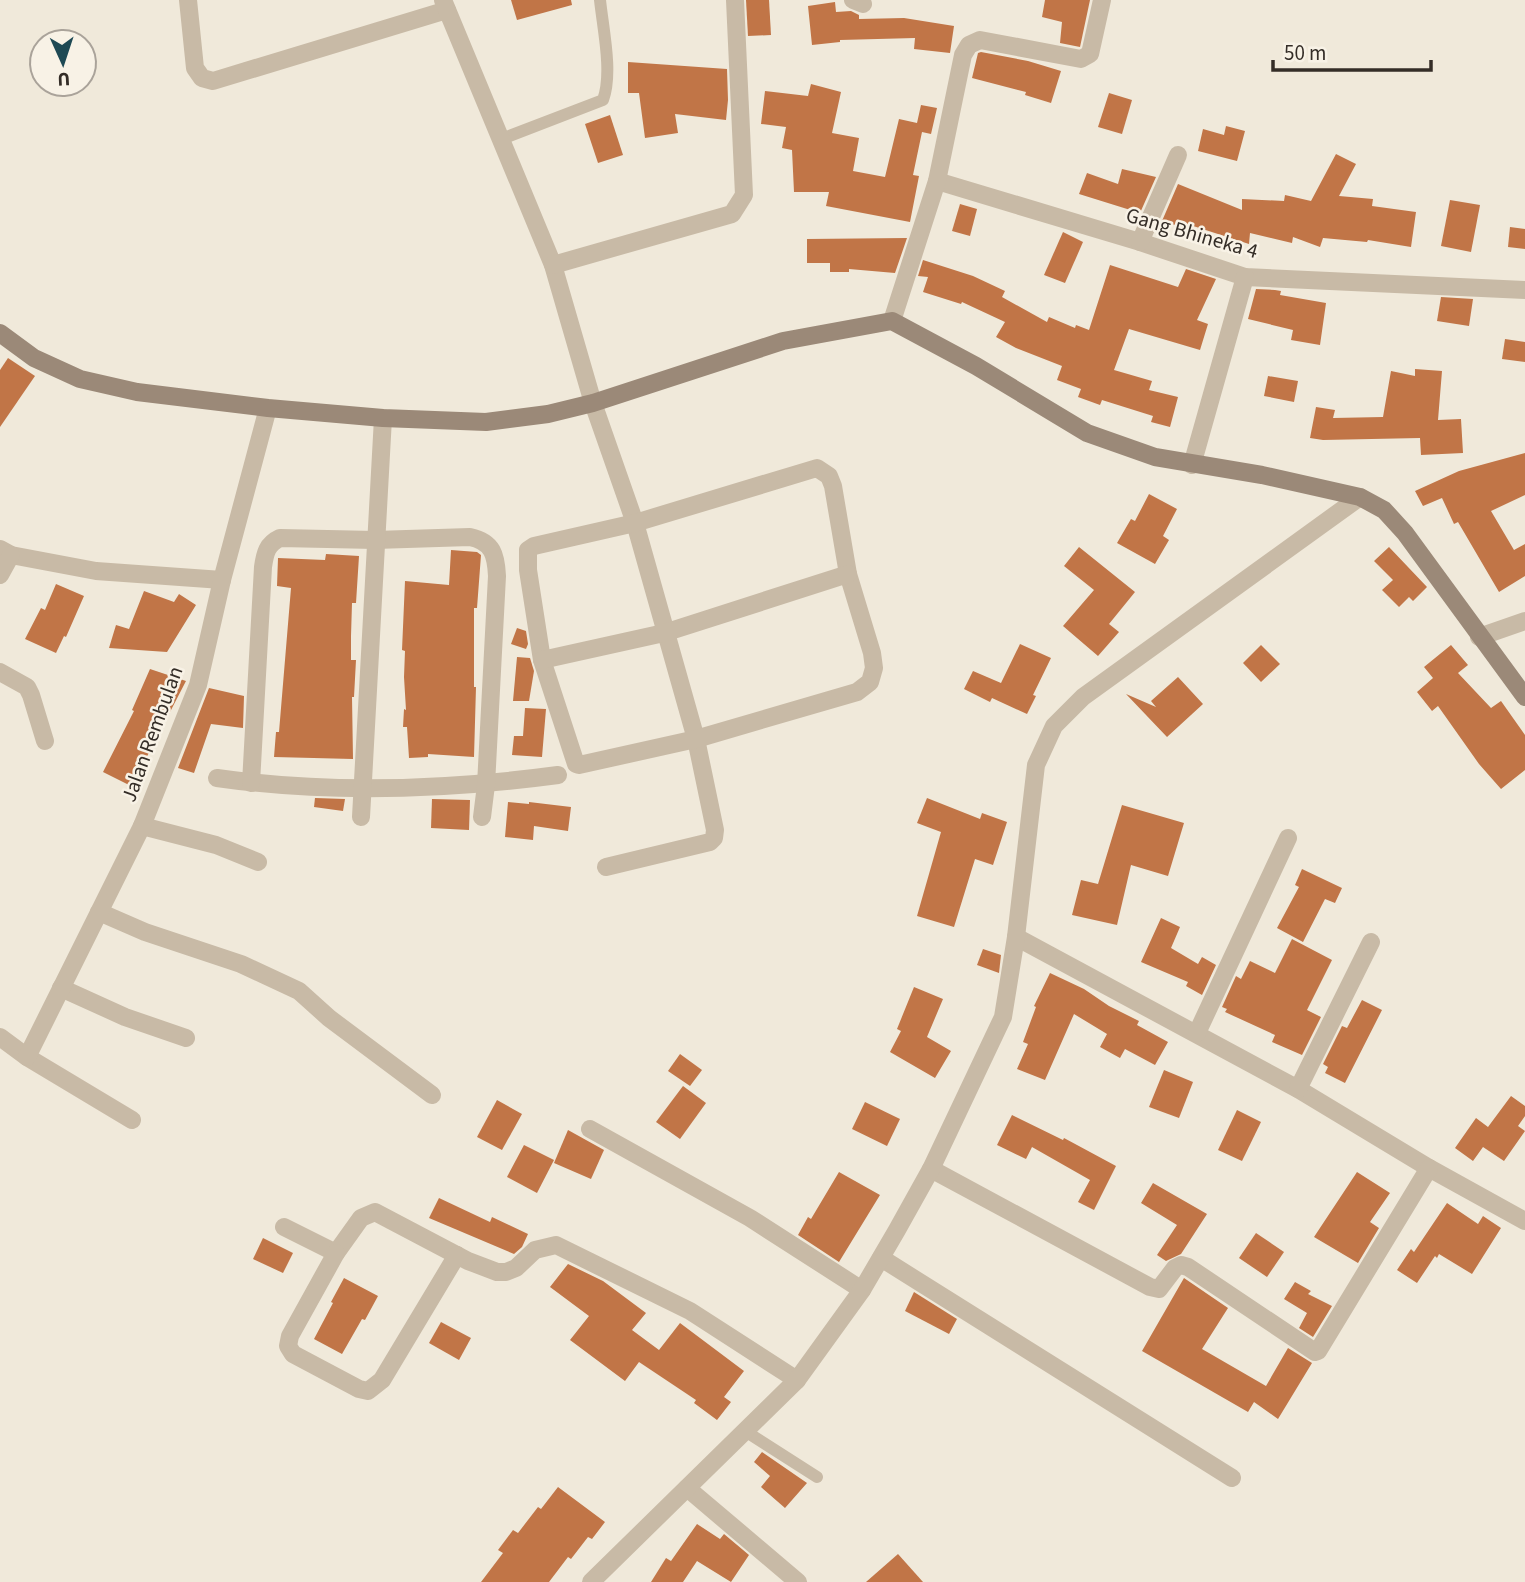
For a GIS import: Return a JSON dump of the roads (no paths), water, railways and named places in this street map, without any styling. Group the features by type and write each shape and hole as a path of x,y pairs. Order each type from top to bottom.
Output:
{"street":[{"path":"188,0 195,68 202,78 213,81 445,5 553,265 593,403 635,523 696,739 715,830 714,838 710,842 606,867"},
{"path":"553,265 732,214 744,195 735,0"},
{"path":"892,321 937,181 963,55 969,45 980,40 992,41 1081,60 1090,54 1102,0"},
{"path":"1140,242 1178,155"},
{"name":"Gang Bhineka 4","path":"937,181 1140,242 1245,277 1525,290"},
{"path":"1192,465 1245,277"},
{"path":"0,333 33,358 79,379 137,392 268,408 383,418 486,422 548,414 593,403 764,346 892,321 976,366 1087,433 1155,457 1262,475 1360,497 1384,510 1405,533 1525,697"},
{"name":"Jalan Rembulan","path":"27,1057 142,826 198,685 222,580 268,408"},
{"path":"361,817 383,418"},
{"path":"817,468 828,476 833,486 848,574 874,668 870,682 857,692 696,739 576,764 542,660 528,570 528,550 534,546 635,523 817,468"},
{"path":"591,1582 797,1380 862,1290 931,1169 1003,1017 1016,937 1037,765 1054,726 1083,697 1360,497"},
{"path":"251,783 265,551 271,542 280,538 375,540 470,537 483,540 491,549 496,560 497,576 482,817"},
{"path":"0,575 5,552 96,571 222,580"},
{"path":"542,660 664,633 848,574"},
{"path":"1479,637 1525,621"},
{"path":"0,672 27,687 45,741"},
{"path":"217,778 251,783 362,787 486,785 558,775"},
{"path":"142,826 216,845 258,862"},
{"path":"1197,1033 1288,838"},
{"path":"99,912 145,932 241,964 299,991 329,1018 432,1094"},
{"path":"1016,937 1298,1089 1429,1168 1525,1221"},
{"path":"1298,1089 1371,943"},
{"path":"61,988 125,1017 186,1038"},
{"path":"0,1037 27,1057 132,1120"},
{"path":"590,1129 750,1218 862,1290"},
{"path":"931,1169 1150,1287 1159,1289 1175,1268 1181,1265 1188,1267 1315,1352 1429,1168"},
{"path":"457,1255 382,1380 368,1391 359,1389 293,1354 288,1346 289,1336 336,1253 361,1218 375,1212 457,1255 497,1272 516,1268 535,1250 556,1245 566,1248 690,1311 797,1380"},
{"path":"284,1227 336,1253"},
{"path":"881,1258 1232,1478"},
{"path":"687,1488 798,1582"}],"lane":[{"path":"499,140 603,100 607,90 607,75 600,0"},
{"path":"745,1432 817,1477"}]}
